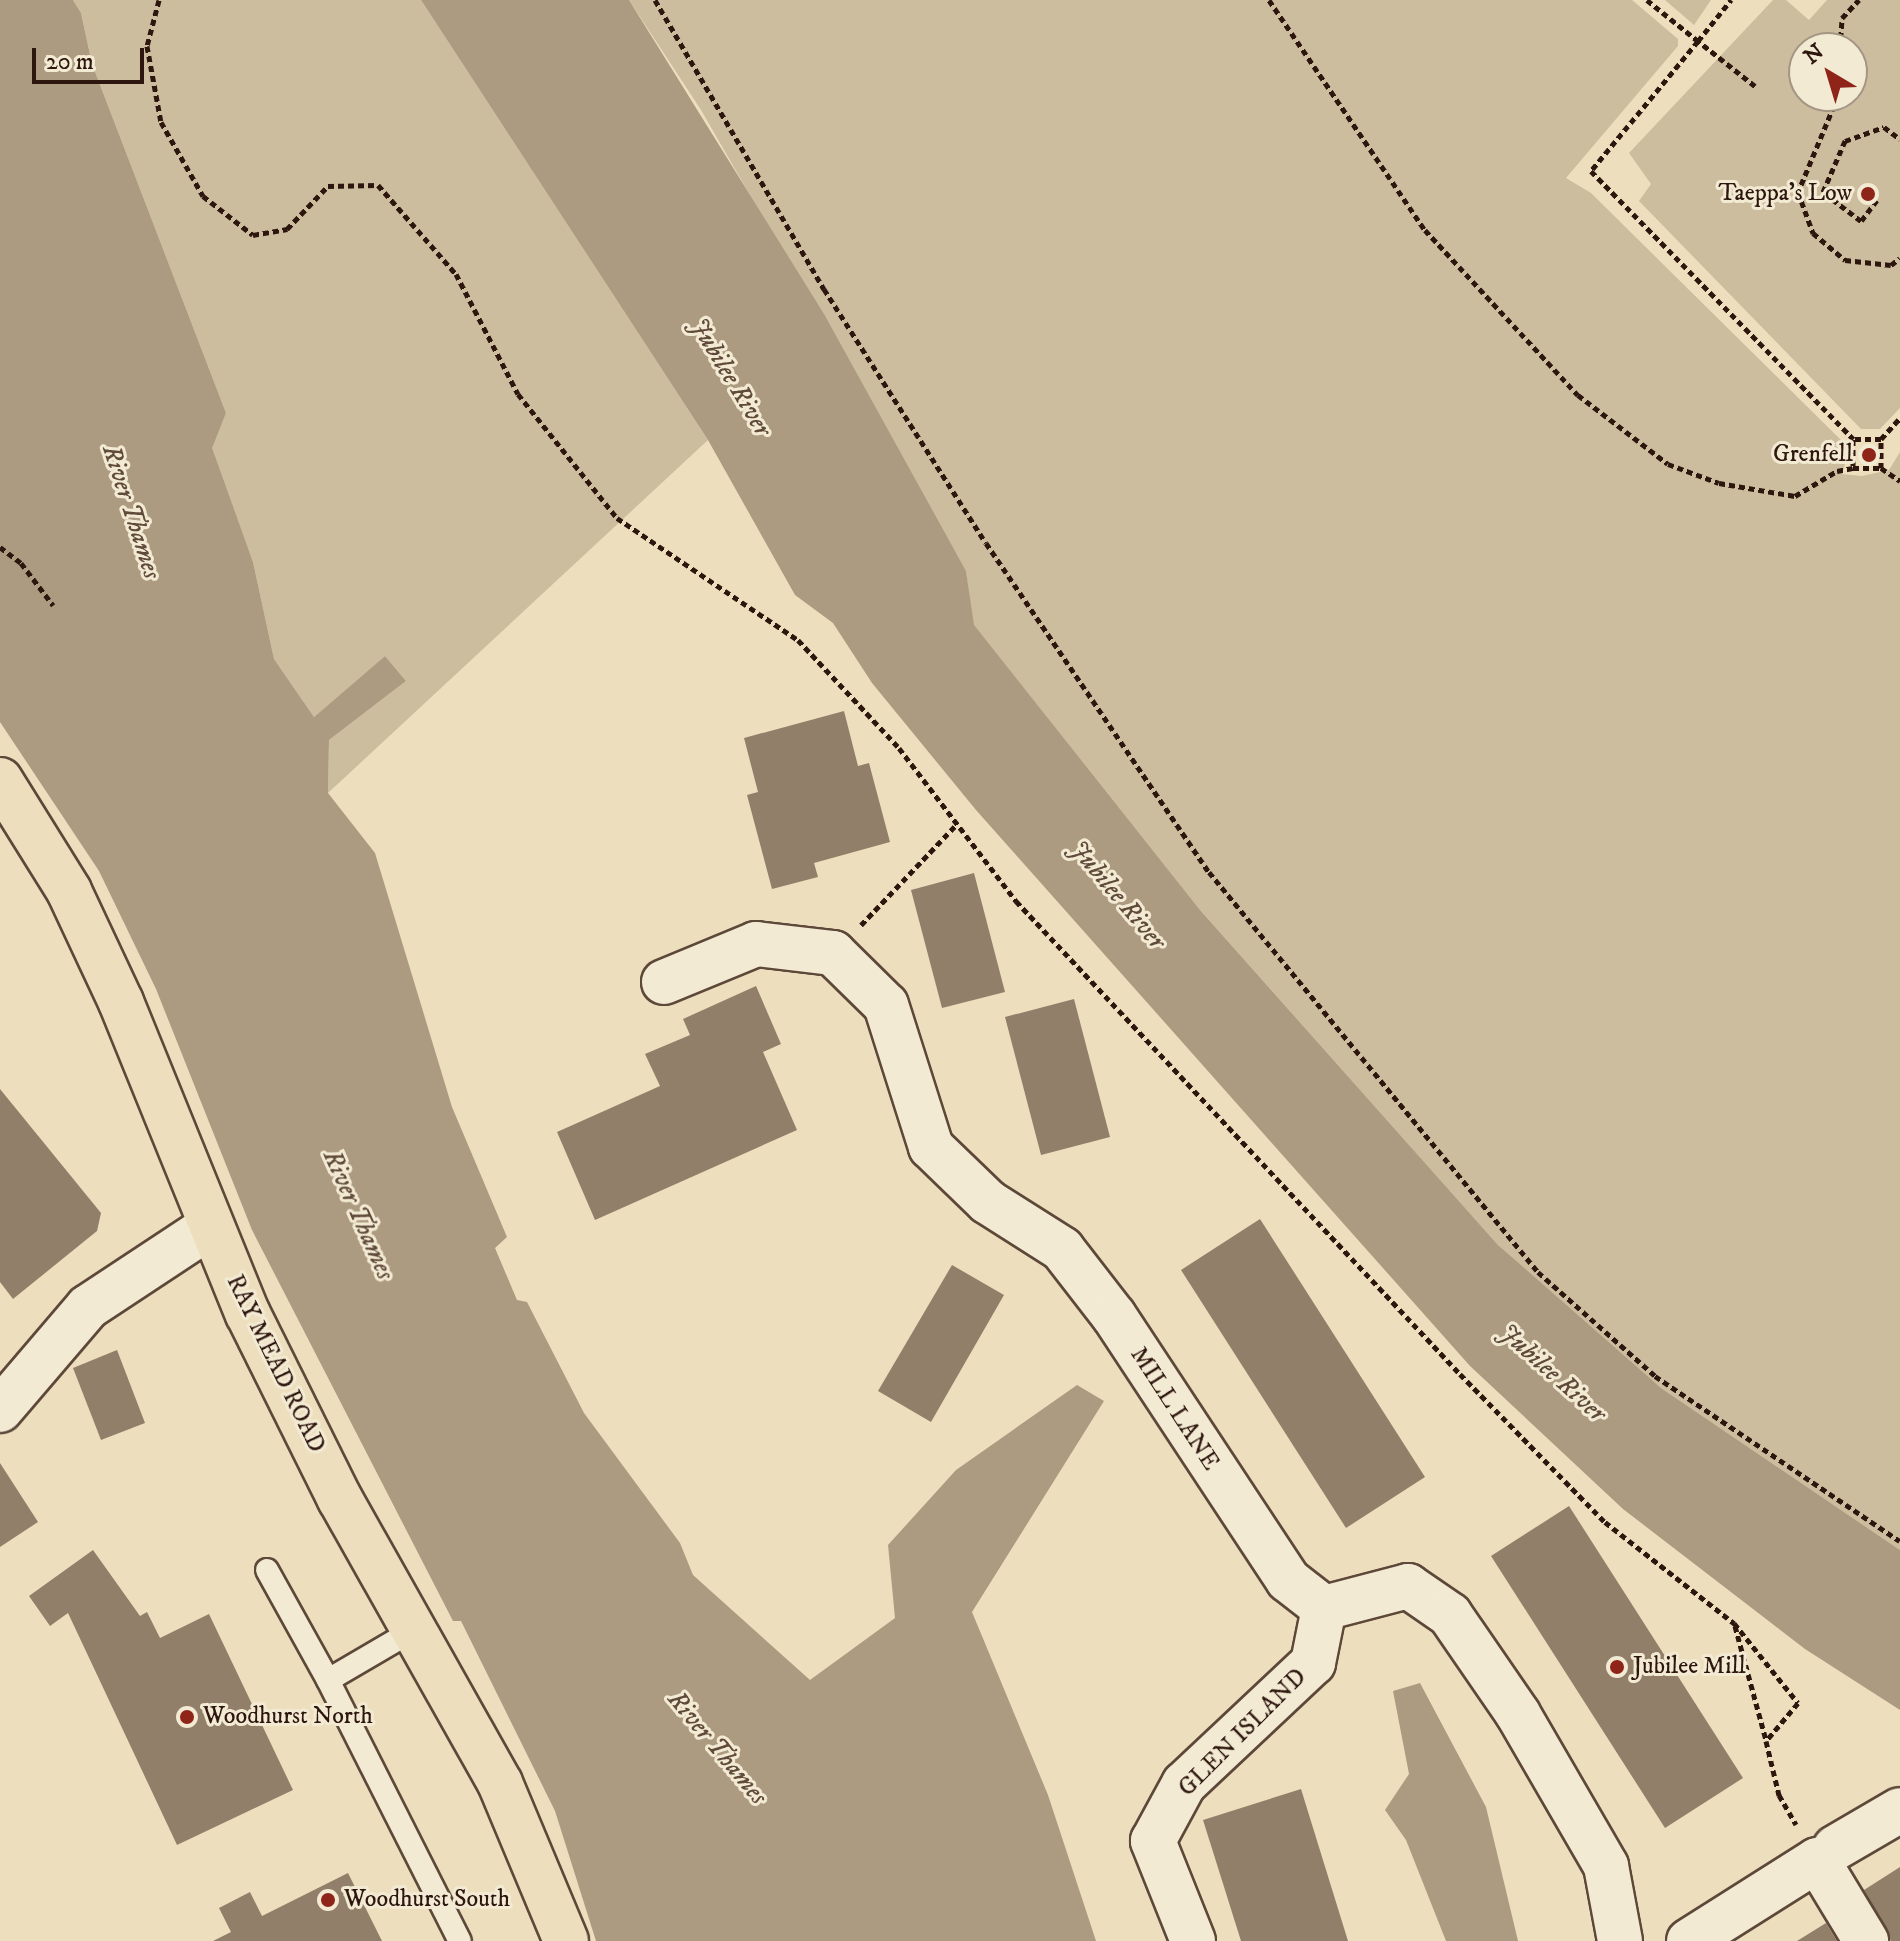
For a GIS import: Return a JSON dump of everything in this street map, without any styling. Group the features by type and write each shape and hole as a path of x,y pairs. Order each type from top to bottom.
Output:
{"main road":[{"name":"RAY MEAD ROAD","path":"0,780 69,891 121,1002 211,1226 340,1499 500,1783 566,1941"}],"street":[{"path":"664,982 756,944 833,953"},
{"name":"MILL LANE","path":"833,953 886,1005 931,1147 988,1202 1062,1249 1114,1316 1288,1580 1324,1608"},
{"path":"0,1410 88,1307 211,1226"},
{"path":"1324,1608 1408,1586 1450,1615 1518,1714 1606,1866 1620,1941"},
{"name":"GLEN ISLAND","path":"1193,1941 1153,1841 1184,1784 1313,1663 1324,1608"},
{"path":"1689,1941 1900,1810"},
{"path":"1826,1854 1866,1941"}],"lane":[{"path":"267,1570 328,1680 460,1941"},
{"path":"328,1680 412,1631"}],"path":[{"path":"159,0 147,46 161,122 203,196 253,235 287,229 328,186 378,185 456,274 518,394 617,518 798,640 899,748 1026,913 1460,1374 1605,1522 1734,1623 1798,1703 1766,1741"},
{"path":"655,0 867,356 986,543 1209,872 1538,1272 1655,1376 1900,1541"},
{"path":"1269,0 1425,230 1578,395 1668,464 1719,483 1795,496 1837,471 1853,468 1881,468 1900,481"},
{"path":"1647,0 1755,86"},
{"path":"1731,0 1591,171 1853,439 1853,468"},
{"path":"1841,32 1842,18 1859,0"},
{"path":"1831,112 1798,192 1813,233 1845,260 1891,265 1900,258"},
{"path":"1877,200 1861,221 1823,192 1845,141 1884,127 1900,139"},
{"path":"1881,468 1881,439 1900,418"},
{"path":"1853,439 1881,439"},
{"path":"0,547 21,563 53,605"},
{"path":"833,953 957,824"},
{"path":"1734,1623 1779,1795 1826,1854"}],"shaded area":[{"path":"73,0 421,0 708,440 328,793 329,740 406,681 385,656 314,717 274,659 253,562 211,448 226,413 92,64 81,13"},
{"path":"629,0 1632,0 1678,39 1678,46 1566,178 1591,193 1842,441 1848,454 1842,474 1862,476 1889,470 1900,452 1900,1550 1661,1388 1603,1341 1498,1245 1200,910 973,625 966,571 701,110"},
{"path":"1665,0 1711,0 1694,25"},
{"path":"1773,0 1786,0 1809,20 1827,0 1900,0 1900,408 1880,429 1861,429 1639,201 1651,184 1629,153"}],"water":[{"name":"River Thames","path":"0,0 73,0 81,13 92,64 226,413 212,448 253,562 274,659 314,717 385,656 406,681 329,740 328,793 375,853 452,1107 507,1237 495,1248 517,1300 527,1302 584,1413 680,1543 693,1575 810,1680 895,1618 888,1545 956,1470 1077,1385 1104,1401 972,1612 1048,1795 1096,1941 596,1941 555,1811 461,1621 453,1621 252,1230 156,989 99,871 0,722"},
{"name":"Jubilee River","path":"421,0 629,0 824,314 966,571 974,625 1200,910 1498,1245 1661,1388 1900,1550 1900,1710 1805,1649 1623,1509 1470,1366 976,810 872,683 833,623 795,595 708,440"},
{"path":"1420,1683 1486,1807 1518,1941 1446,1941 1406,1840 1385,1810 1409,1774 1393,1691"}],"building":[{"path":"844,711 858,766 869,763 890,842 814,863 818,877 772,889 747,795 758,792 744,738"},
{"path":"974,873 1005,992 942,1008 911,890"},
{"path":"756,986 781,1044 763,1052 797,1130 595,1220 557,1132 660,1086 645,1054 690,1035 683,1019"},
{"path":"1074,999 1110,1137 1041,1155 1005,1017"},
{"path":"0,1089 101,1213 97,1231 13,1299 0,1282"},
{"path":"1260,1219 1425,1477 1346,1528 1181,1270"},
{"path":"952,1265 1004,1295 931,1422 878,1391"},
{"path":"117,1350 145,1423 101,1440 73,1368"},
{"path":"0,1463 38,1522 0,1547"},
{"name":"Jubilee Mill","path":"1569,1506 1743,1778 1665,1828 1491,1556"},
{"name":"Woodhurst North","path":"93,1550 140,1616 147,1612 160,1638 209,1614 293,1790 177,1845 68,1613 50,1626 29,1596"},
{"path":"1301,1789 1348,1941 1241,1941 1203,1820"},
{"path":"1900,1867 1900,1941 1891,1941 1864,1890"},
{"name":"Woodhurst South","path":"348,1873 382,1941 213,1941 231,1932 219,1908 250,1892 262,1916"},
{"path":"1826,1923 1837,1941 1797,1941"}],"place":[{"name":"Taeppa's Low","path":"1868,194"},
{"name":"Grenfell","path":"1869,455"},
{"name":"Jubilee Mill","path":"1617,1667"},
{"name":"Woodhurst North","path":"187,1717"},
{"name":"Woodhurst South","path":"328,1900"}]}
